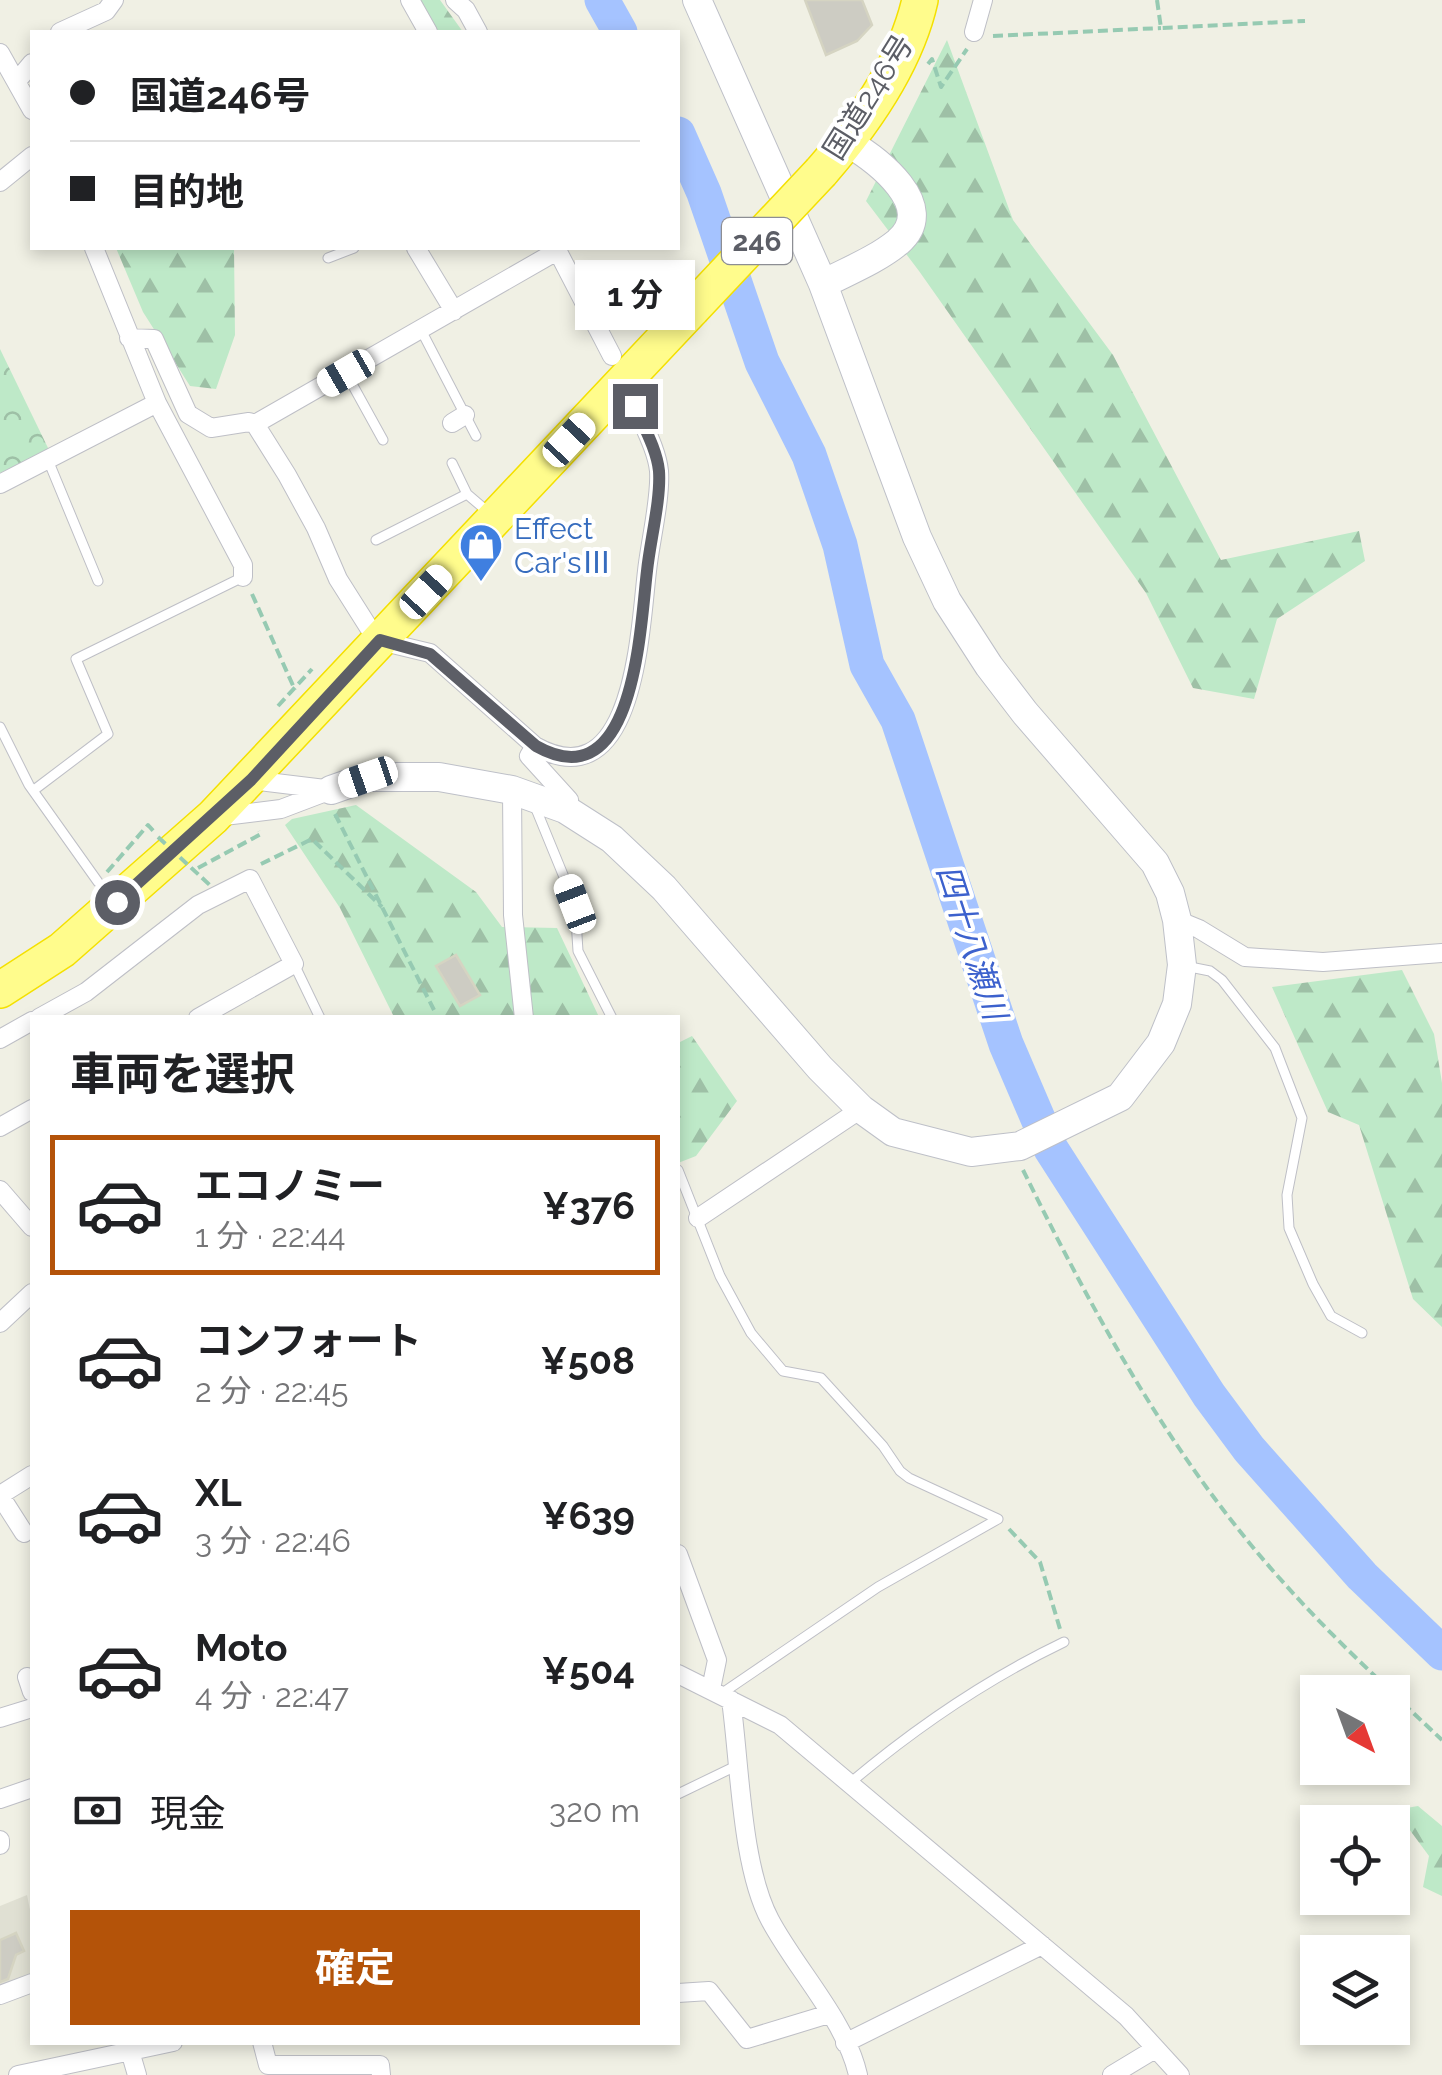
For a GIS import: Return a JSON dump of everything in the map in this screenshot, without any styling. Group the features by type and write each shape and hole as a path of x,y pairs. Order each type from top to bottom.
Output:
{"highway":[{"name":"国道246号","path":"0,990 62,950 228,826 251,780 847,142 897,62 920,0"}],"street":[{"path":"64,30 106,10 114,0"},
{"path":"410,0 427,30"},
{"path":"456,0 477,30"},
{"path":"228,826 368,777 406,775 523,793 565,809 612,840 664,888 820,1068 861,1109 893,1132 938,1146 971,1152 1016,1147 1120,1098 1162,1043 1177,1004 1182,965 1170,893 1156,863 1025,713 947,601 917,538 822,284 697,0"},
{"path":"976,33 982,0"},
{"path":"0,53 30,106"},
{"path":"17,81 30,65"},
{"path":"822,284 880,255 902,239 912,215 909,197 895,180 870,156 847,142"},
{"path":"0,182 30,158"},
{"path":"95,250 156,404 243,565 242,578"},
{"path":"417,250 454,311"},
{"path":"255,424 554,250"},
{"path":"557,250 612,356"},
{"path":"129,338 154,339 188,414 212,428 255,424 316,528 356,608 380,640 430,654 536,746 553,756 578,756 613,734 634,677 659,469 635,406"},
{"path":"0,484 156,404"},
{"path":"536,746 528,756 570,800 565,809"},
{"path":"251,780 328,791"},
{"path":"523,793 513,915 524,1015"},
{"path":"44,1015 86,992 198,905 250,879 294,964 203,1015"},
{"path":"1177,920 1245,957 1323,962 1442,954"},
{"path":"0,1039 30,1022"},
{"path":"698,1218 861,1109"},
{"path":"0,1127 30,1110"},
{"path":"0,1190 30,1224"},
{"path":"0,1323 30,1295"},
{"path":"24,1533 0,1496 30,1476"},
{"path":"680,1559 717,1660 721,1694 740,1764 750,1860 758,1892 770,1921 829,2014 858,2075"},
{"path":"680,1675 780,1725 1126,2016 1180,2075"},
{"path":"0,1718 30,1709"},
{"path":"0,1799 30,1789"},
{"path":"845,2044 1042,1946"},
{"path":"0,1995 30,1984"},
{"path":"680,1994 709,1991 747,2039 829,2014"},
{"path":"18,2075 159,2045"},
{"path":"263,2045 268,2065 301,2071 380,2065 381,2075"},
{"path":"1112,2075 1155,2049"},
{"path":"130,2051 137,2075"}],"lane":[{"path":"328,258 345,250"},
{"path":"421,330 459,419 476,436"},
{"path":"346,373 384,440"},
{"path":"48,460 98,581"},
{"path":"452,462 467,494 495,519"},
{"path":"376,540 467,494"},
{"path":"34,790 108,734 76,659 242,578"},
{"path":"0,727 34,790 98,882"},
{"path":"523,793 552,842 575,904 578,951 610,1015"},
{"path":"294,964 319,1015"},
{"path":"1182,965 1210,970 1222,980 1275,1048 1302,1118 1287,1194 1289,1228 1331,1316 1362,1334"},
{"path":"680,1175 720,1276 751,1333 783,1371 821,1378 883,1446 900,1472 998,1519"},
{"path":"721,1694 878,1587 998,1519"},
{"path":"849,1784 877,1760 980,1690 1064,1642"},
{"path":"680,1793 740,1764"}],"path":[{"path":"1158,0 1162,28"},
{"path":"920,74 932,60 941,87 976,33 986,36 1305,21"},
{"path":"242,578 292,688"},
{"path":"328,791 434,1010"},
{"path":"98,882 148,825 214,888"},
{"path":"228,826 258,827"},
{"path":"194,870 261,834"},
{"path":"246,871 312,839 382,907"},
{"path":"1016,1147 1111,1340 1182,1453 1299,1602 1374,1675"},
{"path":"998,1519 1040,1562 1064,1642"},
{"path":"1410,1710 1442,1740"}],"shaded area":[{"path":"27,1895 30,1976 0,1987 0,1906"}],"green space":[{"path":"418,0 440,0 462,30 438,30"},
{"path":"947,40 1013,220 1113,355 1221,560 1359,531 1365,561 1277,619 1254,699 1193,688 1146,593 866,201"},
{"path":"117,250 234,250 235,335 216,389 190,386 143,312"},
{"path":"0,349 49,450 0,473"},
{"path":"356,805 476,892 502,927 557,928 598,1015 393,1015 340,908 285,825 292,819"},
{"path":"1402,970 1434,1034 1442,1083 1442,1327 1413,1299 1359,1125 1328,1112 1272,987"},
{"path":"692,1036 737,1101 696,1156 680,1162 680,1042"},
{"path":"1418,1806 1442,1826 1442,1896 1423,1887 1429,1856 1410,1830 1410,1807"}],"building":[{"path":"805,0 862,0 872,25 857,41 826,55"},
{"path":"456,955 480,995 460,1006 436,966"},
{"path":"16,1933 24,1951 16,1955 8,1979 0,1982 0,1940"}],"waterway":[{"name":"四十八瀬川","path":"602,0 619,30"},
{"name":"四十八瀬川","path":"680,139 704,193 762,362 809,455 840,545 867,665 898,720 1006,1044 1051,1149 1209,1395 1249,1449 1362,1576 1442,1653"}],"place":[{"name":"Effect Car'sⅢ","path":"481,583"}],"route":[{"path":"117,902 251,780 380,640 430,654 536,746 553,756 578,756 613,734 634,677 659,469 635,406"}]}
